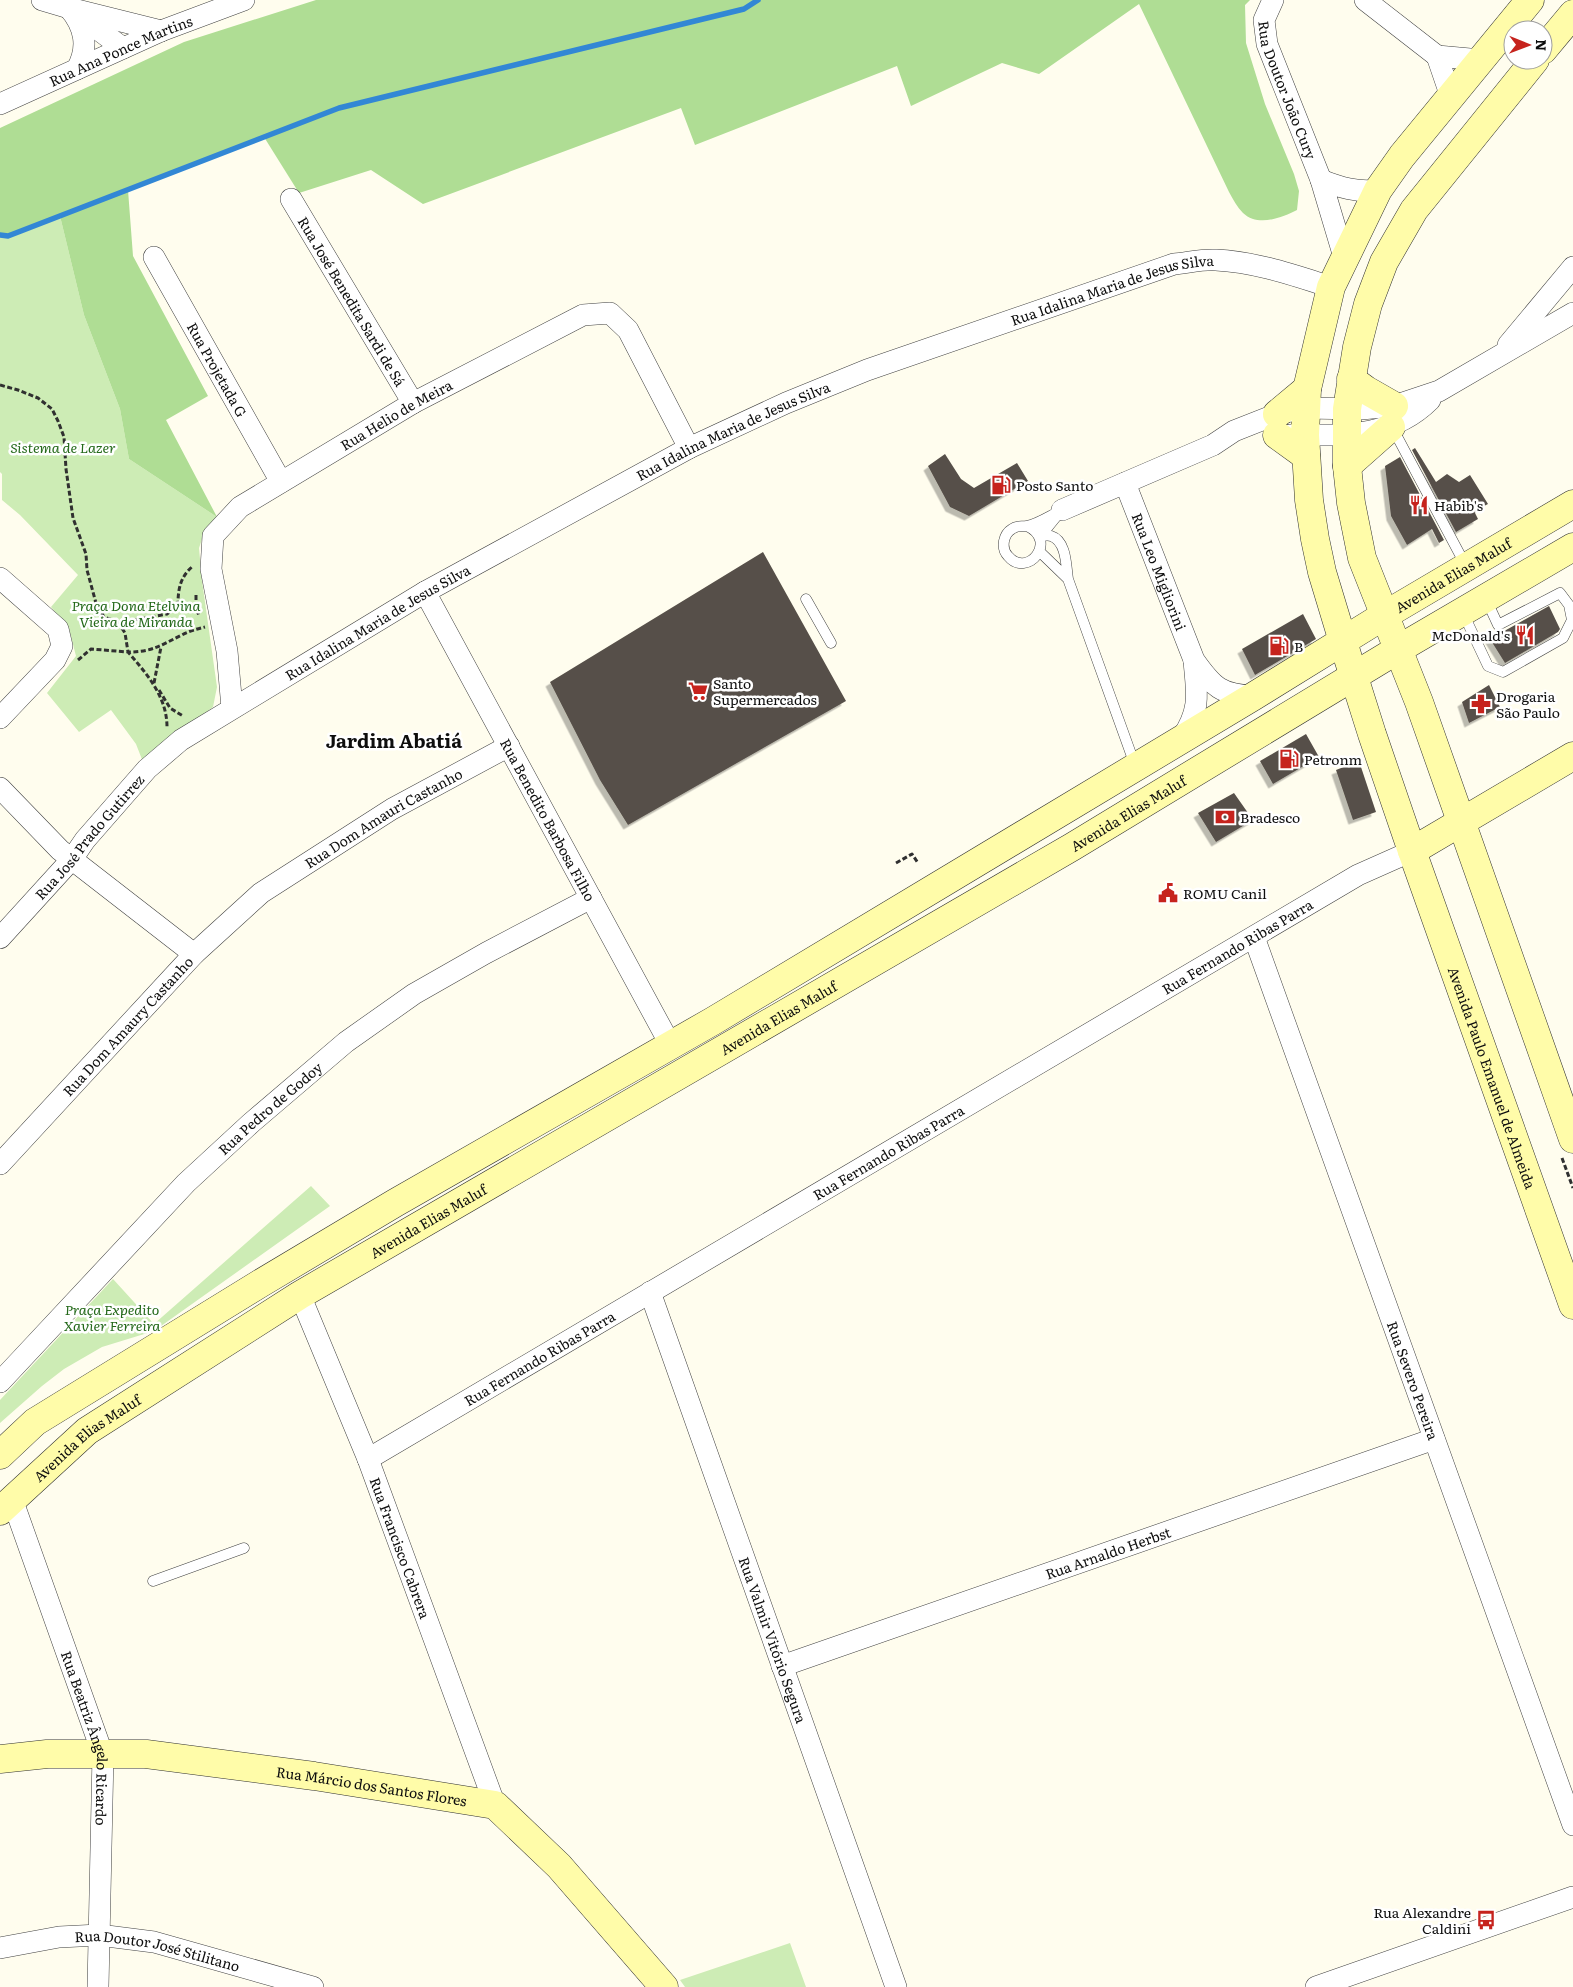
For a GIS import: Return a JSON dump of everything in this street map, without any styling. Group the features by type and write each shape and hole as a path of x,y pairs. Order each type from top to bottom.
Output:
{"main road":[{"name":"Avenida Paulo Emanuel de Almeida","path":"1530,0 1402,156 1378,190 1344,257 1331,288 1306,399 1305,446 1315,539 1322,572 1354,678 1412,851 1573,1305"},
{"path":"1548,20 1558,0"},
{"path":"1553,38 1573,14"},
{"path":"1522,72 1414,210 1384,262 1368,304 1351,379 1347,422 1348,466 1351,503 1362,558 1419,702 1460,823 1573,1139"},
{"path":"1348,466 1393,416 1366,390 1351,379"},
{"path":"1305,446 1277,424 1306,399"},
{"name":"Avenida Elias Maluf","path":"0,1455 36,1422 261,1283 404,1198 671,1046 1254,696 1385,615 1573,504"},
{"name":"Avenida Elias Maluf","path":"6,1505 87,1431 300,1294 1072,847 1354,678 1397,650 1573,549"},
{"path":"1412,851 1573,756"},
{"path":"1072,847 1137,796 1139,784 1135,766"},
{"path":"261,1283 280,1285 300,1294"},
{"name":"Rua Márcio dos Santos Flores","path":"0,1759 47,1754 146,1754 314,1776 495,1805"},
{"path":"495,1805 559,1866 664,1987"}],"street":[{"path":"42,0 161,31"},
{"name":"Rua Ana Ponce Martins","path":"0,104 161,31 244,0"},
{"name":"Rua Doutor João Cury","path":"1273,0 1264,20 1267,44 1321,180 1344,257"},
{"path":"1365,0 1437,56 1481,60"},
{"path":"69,8 124,48"},
{"path":"69,8 78,18 85,35 84,50 77,69"},
{"path":"1437,56 1451,97"},
{"path":"1321,180 1357,190 1378,190"},
{"name":"Rua José Benedita Sardi de Sá","path":"290,199 413,403"},
{"name":"Rua Projetada G","path":"154,257 280,482"},
{"name":"Rua Idalina Maria de Jesus Silva","path":"176,732 232,708 426,592 689,448 786,403 867,370 1174,264 1213,260 1248,263 1284,272 1331,288"},
{"path":"1498,357 1573,266"},
{"name":"Rua Helio de Meira","path":"232,708 227,652 211,569 213,536 240,507 413,403 583,315 610,313 628,330 689,448"},
{"path":"1305,446 1347,422 1393,416 1573,313"},
{"path":"1306,399 1347,422"},
{"path":"1062,510 1213,445 1260,435 1277,424"},
{"name":"Rua Leo Migliorini","path":"1125,483 1194,660 1209,681 1227,693 1254,696"},
{"path":"0,578 58,629 69,654 55,660 0,718"},
{"name":"Rua Benedito Barbosa Filho","path":"426,592 671,1046"},
{"name":"Rua Leo Migliorini","path":"1182,738 1192,723 1195,713 1197,688 1194,660"},
{"name":"Rua José Prado Gutirrez","path":"0,938 72,859 85,840 147,769 176,732"},
{"name":"Rua Dom Amauri Castanho","path":"261,893 392,809 509,746"},
{"path":"0,788 60,850 194,954"},
{"name":"Rua Fernando Ribas Parra","path":"368,1458 1358,875 1412,851"},
{"name":"Rua Dom Amaury Castanho","path":"0,1164 194,954 261,893"},
{"name":"Rua Pedro de Godoy","path":"0,1382 186,1183 251,1123 346,1042 414,994 486,953 591,898"},
{"name":"Rua Severo Pereira","path":"1254,937 1573,1825"},
{"name":"Rua Valmir Vitório Segura","path":"650,1292 896,1987"},
{"name":"Rua Francisco Cabrera","path":"300,1294 368,1458 495,1805"},
{"name":"Rua Arnaldo Herbst","path":"782,1666 1434,1438"},
{"name":"Rua Beatriz Ângelo Ricardo","path":"6,1505 103,1755 98,1987"},
{"path":"1316,1987 1573,1897"},
{"name":"Rua Doutor José Stilitano","path":"0,1948 59,1937 100,1935 154,1942 313,1987"}],"lane":[{"path":"1393,416 1467,567"},
{"path":"1027,526 1038,535 1041,544 1035,558 1021,563 1011,559 1005,553 1003,544 1009,530 1020,526 1027,526 1062,510"},
{"path":"1038,535 1047,528 1062,510"},
{"path":"1038,535 1052,536 1060,543 1064,553 1068,580 1135,766"},
{"path":"1039,551 1068,580"},
{"path":"1462,612 1488,666 1503,672 1563,638 1572,620 1569,605 1560,593 1498,625 1486,598"},
{"path":"806,600 831,643"},
{"path":"153,1581 244,1548"}],"path":[{"path":"0,385 38,398 52,409 58,421 64,437 66,470 73,518 86,554 87,570 96,603 104,616 118,622 167,614 178,605 181,581 186,572 195,564 196,569"},
{"path":"198,589 195,599 196,608 206,626 206,632"},
{"path":"118,622 125,633 128,652 154,683 170,708 186,718 176,732 154,683 161,647"},
{"path":"69,654 91,649 139,652 161,647 182,635 206,626"},
{"path":"896,863 912,854 918,863"}],"green space":[{"path":"316,0 1250,0 1245,5 1246,43 1265,104 1294,174 1299,191 1297,210 1270,220 1256,220 1243,213 1239,208 1229,192 1139,4 1039,74 1002,63 911,106 897,66 695,145 681,108 423,204 371,170 299,193 264,137 128,190 133,256 208,396 166,420 217,517 129,459 120,409 84,315 60,216 8,236 0,235 0,128 184,42"},
{"path":"60,216 84,315 120,409 129,459 217,517 205,530 199,548 217,687 213,707 143,762 136,744 111,710 79,732 47,693 76,656 69,629 51,607 78,575 20,515 2,500 2,474 0,472 0,235 8,236"},
{"name":"Praça Expedito Xavier Ferreira","path":"311,1186 330,1206 154,1331 102,1347 64,1369 0,1423 0,1400 113,1279 154,1324"},
{"path":"790,1943 806,1987 685,1987 680,1980"}],"building":[{"path":"1415,448 1436,482 1447,474 1459,482 1470,475 1488,504 1474,511 1478,519 1456,532 1412,450"},
{"name":"Posto Santo","path":"945,454 961,479 974,488 1017,463 1028,481 969,516 950,507 928,466"},
{"path":"1400,457 1444,540 1439,543 1432,529 1407,545 1391,516 1385,466"},
{"name":"Santo Supermercados","path":"763,552 846,701 628,825 600,780 550,682"},
{"name":"McDonald's","path":"1549,606 1560,629 1558,632 1505,663 1490,639"},
{"name":"B","path":"1303,614 1316,639 1255,675 1242,649"},
{"name":"Drogaria São Paulo","path":"1489,685 1500,707 1469,723 1462,702"},
{"name":"Petronm","path":"1306,734 1319,757 1273,784 1260,761"},
{"name":"Petronm","path":"1359,761 1376,812 1353,820 1336,770"},
{"name":"Bradesco","path":"1234,793 1253,820 1216,842 1198,813"}],"waterway":[{"path":"0,235 8,236 339,108 744,9 758,0"}],"place":[{"name":"Posto Santo","path":"1001,485"},
{"name":"Habib's","path":"1419,505"},
{"name":"McDonald's","path":"1525,635"},
{"name":"B","path":"1279,646"},
{"name":"Santo Supermercados","path":"698,691"},
{"name":"Drogaria São Paulo","path":"1481,704"},
{"name":"Petronm","path":"1289,759"},
{"name":"Bradesco","path":"1225,817"},
{"name":"ROMU Canil","path":"1168,893"},
{"name":"Rua Alexandre Caldini","path":"1486,1920"}],"district":[{"name":"Jardim Abatiá","path":"394,740"}],"park label":[{"name":"Sistema de Lazer","path":"63,447"},
{"name":"Praça Dona Etelvina Vieira de Miranda","path":"136,614"}]}
